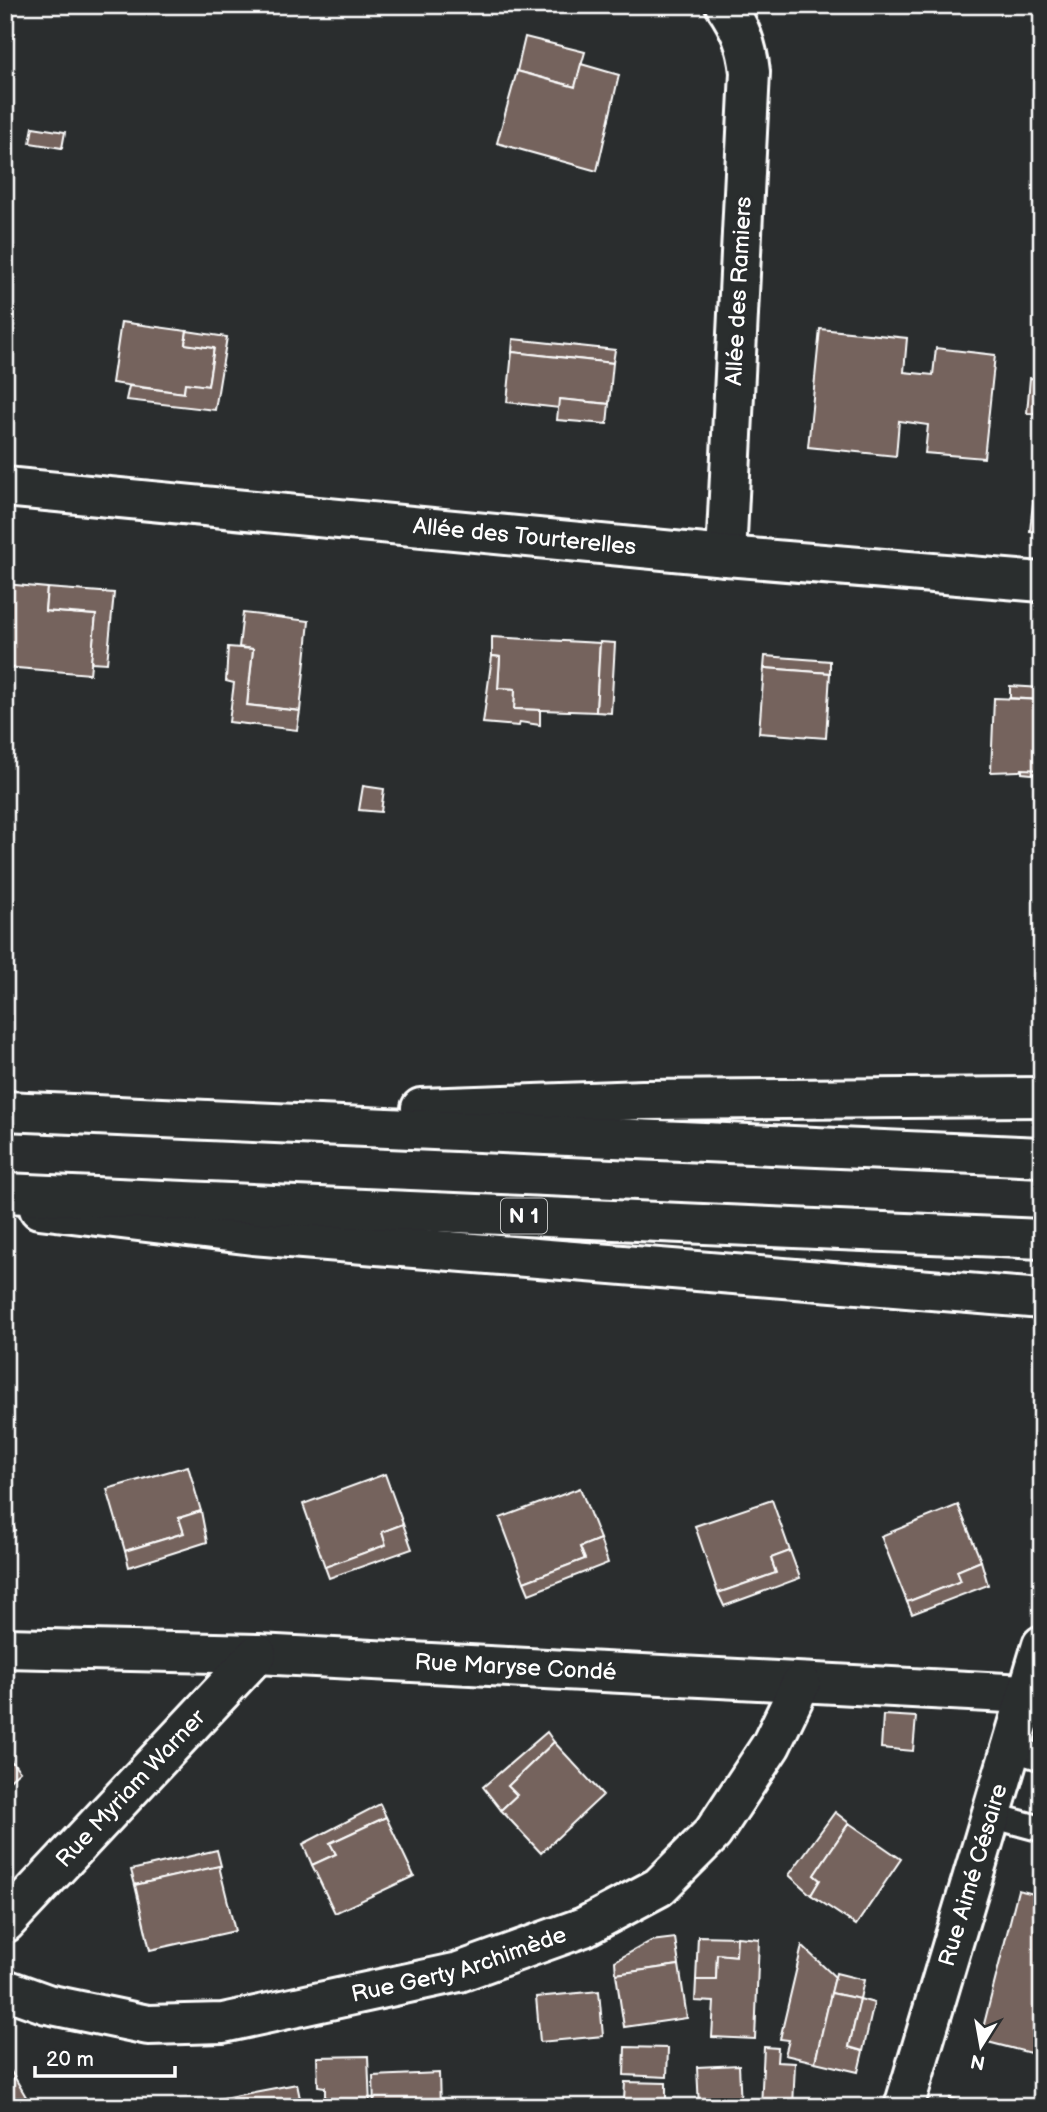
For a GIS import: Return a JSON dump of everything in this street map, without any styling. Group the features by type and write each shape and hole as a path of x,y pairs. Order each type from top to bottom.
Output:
{"main road":[{"name":"Allée des Ramiers","path":"726,556 750,72 748,47 733,16"},
{"name":"Allée des Tourterelles","path":"5,487 726,556 1042,582"},
{"path":"160,1119 604,1101 1042,1097"},
{"path":"5,1111 1042,1157"},
{"name":"N 1","path":"5,1194 1042,1238"},
{"path":"5,1205 253,1235 1042,1299"},
{"name":"Rue Aimé Césaire","path":"904,2107 990,1815 1026,1753 1027,1694 1042,1646"},
{"name":"Rue Maryse Condé","path":"5,1647 257,1654 1027,1694"},
{"name":"Rue Myriam Warner","path":"5,1923 257,1654"},
{"name":"Rue Gerty Archimède","path":"5,1989 47,2004 148,2025 223,2023 459,1972 584,1927 659,1887 713,1833 771,1745 801,1683"}],"lane":[{"path":"990,1815 1042,1829"}],"building":[{"path":"525,37 585,52 575,87 517,71"},
{"path":"581,64 619,75 597,171 497,143 517,71 575,87"},
{"path":"33,127 65,132 62,148 30,143"},
{"path":"121,322 187,331 185,344 214,348 208,386 185,383 184,393 112,383"},
{"path":"820,329 907,338 904,372 933,375 936,348 995,355 984,458 925,453 928,425 899,421 896,456 808,447"},
{"path":"187,331 227,337 215,410 126,400 129,386 184,393 185,383 208,386 214,348 185,344"},
{"path":"513,339 615,350 613,363 512,352"},
{"path":"512,352 613,363 609,404 559,399 559,408 507,402"},
{"path":"1030,378 1042,379 1042,414 1027,413"},
{"path":"559,399 609,404 607,424 557,420"},
{"path":"1042,415 1042,532 1030,531"},
{"path":"5,584 47,588 45,611 96,615 90,674 5,667"},
{"path":"47,588 114,593 107,663 91,662 96,615 45,611"},
{"path":"243,613 309,621 300,711 247,705 253,649 239,647"},
{"path":"492,637 600,643 596,712 514,709 515,689 498,688 500,657 492,656"},
{"path":"600,642 615,643 611,713 596,712"},
{"path":"228,647 253,649 247,705 300,711 297,730 229,722 234,683 226,681"},
{"path":"492,656 500,657 498,688 515,689 514,709 540,710 540,725 520,722 519,726 483,723"},
{"path":"765,656 830,661 830,673 764,668"},
{"path":"764,668 830,673 826,738 759,733"},
{"path":"1010,686 1042,688 1042,700 1010,698"},
{"path":"994,698 1042,700 1042,770 991,772"},
{"path":"1022,769 1042,770 1042,775 1022,773"},
{"path":"363,786 384,789 381,812 359,810"},
{"path":"188,1466 201,1511 179,1518 184,1533 125,1551 107,1489"},
{"path":"385,1474 403,1524 382,1532 386,1545 325,1567 303,1504"},
{"path":"580,1488 600,1539 580,1547 585,1559 524,1582 500,1518"},
{"path":"772,1500 790,1551 771,1558 776,1573 718,1593 695,1526"},
{"path":"5,1504 15,1530 5,1533"},
{"path":"958,1505 981,1561 957,1571 961,1581 907,1602 881,1536"},
{"path":"201,1511 207,1542 129,1567 125,1551 184,1533 179,1518"},
{"path":"403,1524 412,1549 329,1578 325,1567 386,1545 382,1532"},
{"path":"600,1539 608,1563 529,1594 524,1582 585,1559 580,1547"},
{"path":"790,1551 800,1578 724,1606 718,1593 776,1573 771,1558"},
{"path":"981,1561 988,1585 912,1614 907,1602 961,1581 957,1571"},
{"path":"883,1715 916,1717 913,1751 881,1748"},
{"path":"547,1732 554,1742 508,1786 517,1795 501,1810 483,1787"},
{"path":"554,1742 603,1795 541,1853 501,1810 517,1795 508,1786"},
{"path":"5,1754 20,1771 5,1784"},
{"path":"380,1804 386,1817 330,1843 336,1854 312,1865 303,1844"},
{"path":"835,1812 849,1823 814,1875 820,1880 811,1895 789,1875"},
{"path":"386,1817 414,1876 335,1913 312,1865 336,1854 330,1843"},
{"path":"849,1823 901,1859 856,1925 811,1895 820,1880 814,1875"},
{"path":"217,1850 221,1866 135,1885 131,1870"},
{"path":"219,1866 235,1931 150,1950 135,1885"},
{"path":"1018,1890 1042,1896 1042,2056 980,2040"},
{"path":"698,1936 737,1937 736,1956 717,1954 716,1980 696,1980"},
{"path":"737,1937 759,1939 755,2039 712,2037 714,2002 695,2001 696,1980 716,1980 717,1954 736,1956"},
{"path":"675,1938 679,1965 616,1974 615,1961 651,1941"},
{"path":"802,1946 835,1977 815,2062 785,2055 789,2040 780,2039"},
{"path":"679,1965 687,2018 624,2027 616,1974"},
{"path":"836,1973 864,1980 860,1999 831,1993"},
{"path":"599,1991 603,2036 540,2042 536,1997"},
{"path":"831,1993 860,1999 849,2047 863,2051 858,2072 815,2062"},
{"path":"860,1999 874,2003 863,2051 849,2047"},
{"path":"625,2047 668,2048 667,2077 624,2075"},
{"path":"764,2047 778,2048 777,2062 795,2063 793,2107 761,2107"},
{"path":"368,2056 370,2107 325,2107 325,2087 318,2086 317,2057"},
{"path":"5,2062 15,2078 5,2084"},
{"path":"739,2065 741,2107 699,2107 697,2067"},
{"path":"439,2073 440,2107 374,2107 373,2076"},
{"path":"15,2078 32,2107 5,2107 5,2084"},
{"path":"625,2082 666,2083 666,2107 603,2107 603,2100 624,2100"},
{"path":"297,2084 301,2103 280,2107 214,2107 212,2100"},
{"path":"950,2098 986,2107 947,2107"}]}
